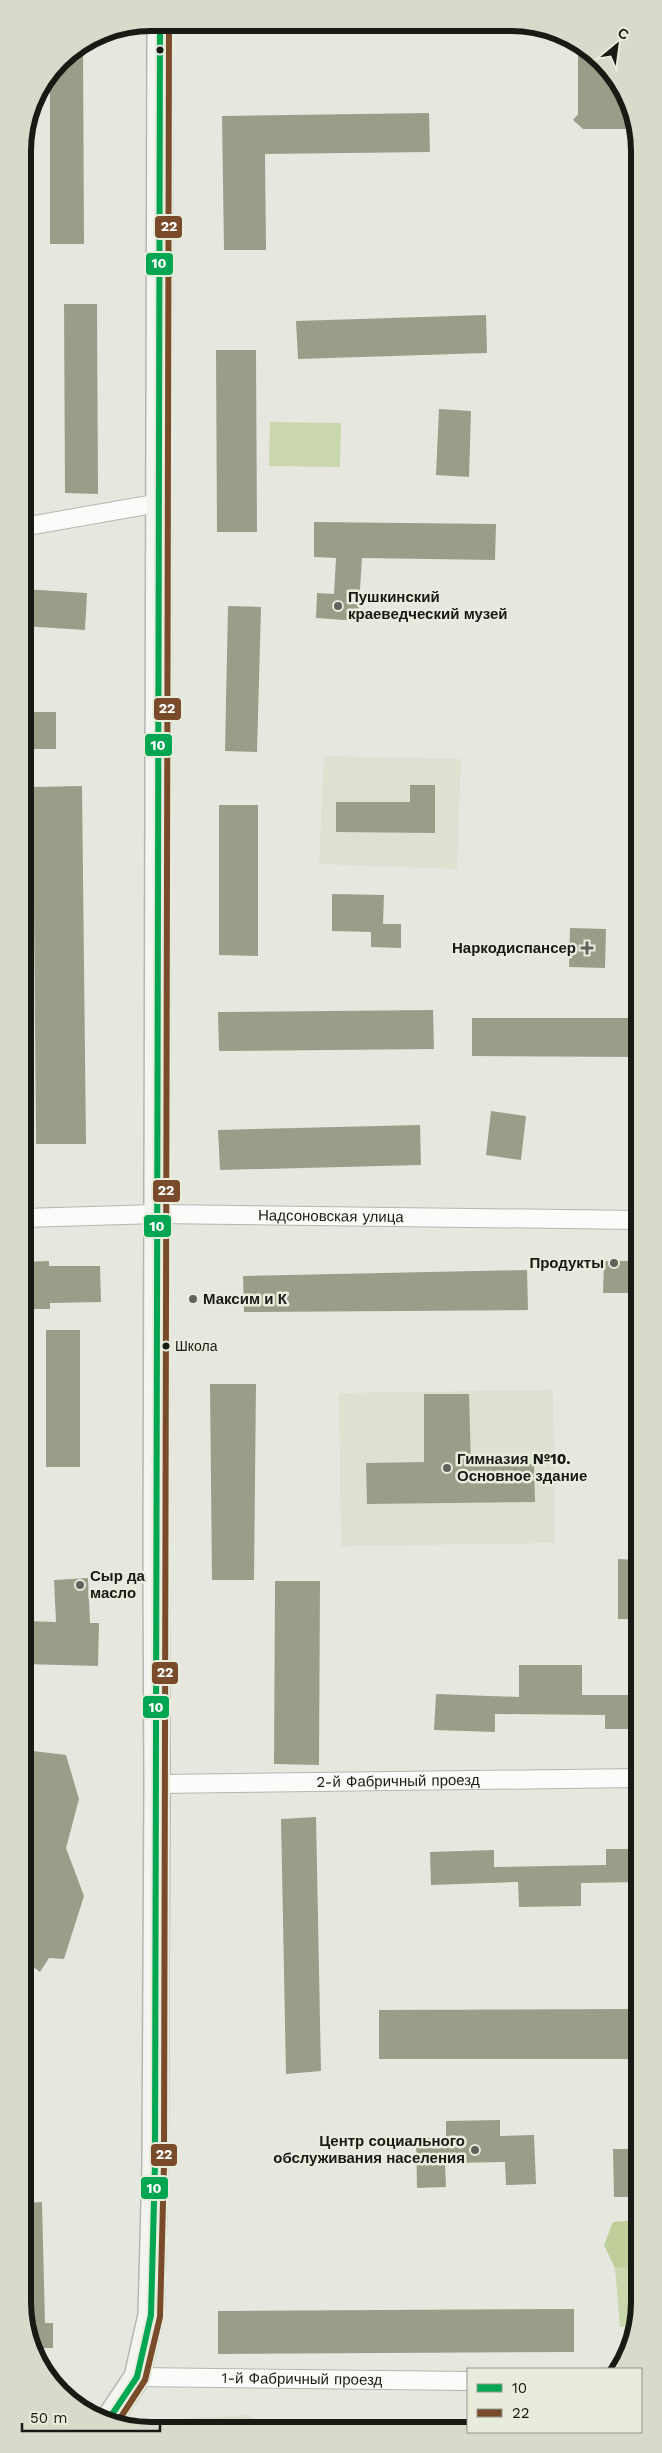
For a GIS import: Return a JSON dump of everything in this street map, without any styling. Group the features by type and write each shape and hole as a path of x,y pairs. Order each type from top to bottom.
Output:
{"main road":[{"path":"112,2415 137,2378 151,2314 155,2154 160,31"}],"street":[{"path":"32,525 159,502"},
{"name":"Надсоновская улица","path":"32,1218 157,1214 631,1220"},
{"name":"2-й Фабричный проезд","path":"157,1784 630,1778"},
{"name":"1-й Фабричный проезд","path":"137,2378 467,2381"}],"shaded area":[{"path":"324,756 461,759 457,869 319,864"},
{"name":"Гимназия №10. Основное здание","path":"553,1390 555,1543 341,1546 339,1393"},
{"path":"248,2415 258,2422 151,2422 146,2421"}],"green space":[{"path":"270,422 341,423 340,467 269,466"},
{"path":"630,2221 630,2267 615,2268 604,2245 613,2222"},
{"path":"630,2267 630,2310 628,2327 620,2327 615,2268"}],"building":[{"path":"578,52 592,63 592,70 599,70 611,85 624,113 628,129 583,129 573,120 578,114"},
{"path":"83,53 84,244 50,244 50,87 66,66"},
{"path":"429,113 430,152 265,154 266,250 224,250 222,116"},
{"path":"64,304 97,304 98,494 65,493"},
{"path":"486,315 487,353 298,359 296,321"},
{"path":"216,350 256,350 257,532 217,532"},
{"path":"439,409 471,411 469,477 436,475"},
{"path":"314,522 496,524 495,560 362,558 358,621 316,618 317,593 334,594 336,558 314,557"},
{"path":"32,590 87,593 85,630 32,627"},
{"path":"228,606 261,607 257,752 225,751"},
{"path":"32,712 56,712 56,749 32,749"},
{"path":"410,785 435,785 435,833 336,832 336,802 410,802"},
{"path":"82,786 86,1144 36,1144 33,787"},
{"path":"219,805 258,805 258,956 219,955"},
{"path":"332,894 384,895 383,924 401,924 401,948 371,947 371,932 332,931"},
{"name":"Наркодиспансер","path":"570,928 606,929 605,968 569,967"},
{"path":"433,1010 434,1049 219,1051 218,1012"},
{"path":"472,1018 631,1018 631,1057 472,1056"},
{"path":"491,1111 526,1116 521,1160 486,1155"},
{"path":"420,1125 421,1165 220,1170 218,1130"},
{"path":"49,1261 49,1266 100,1266 101,1302 50,1303 50,1309 31,1309 31,1262"},
{"path":"604,1261 630,1261 630,1293 603,1293"},
{"path":"527,1270 528,1310 244,1312 243,1276"},
{"path":"46,1330 80,1330 80,1467 46,1467"},
{"path":"210,1384 256,1384 254,1580 212,1580"},
{"path":"424,1394 469,1394 471,1465 534,1464 535,1502 367,1504 366,1463 424,1462"},
{"path":"618,1559 630,1560 630,1619 618,1619"},
{"path":"88,1578 90,1623 99,1623 98,1666 31,1664 31,1621 56,1622 54,1580"},
{"path":"275,1581 320,1581 319,1765 274,1764"},
{"path":"519,1665 582,1665 582,1695 630,1695 630,1729 605,1729 605,1715 495,1714 495,1732 434,1730 436,1694 519,1697"},
{"path":"31,1751 66,1755 79,1799 66,1848 84,1896 64,1959 49,1958 40,1972 31,1965"},
{"path":"316,1817 321,2071 286,2074 281,1819"},
{"path":"606,1849 630,1849 630,1882 581,1883 581,1906 519,1907 518,1882 431,1885 430,1852 494,1850 494,1867 606,1865"},
{"path":"630,2009 630,2059 379,2059 379,2010"},
{"name":"Центр социального обслуживания населения","path":"500,2120 500,2136 534,2135 536,2184 506,2185 505,2162 445,2163 446,2187 417,2188 416,2138 446,2138 446,2121"},
{"path":"613,2149 630,2149 630,2197 614,2197"},
{"path":"42,2202 45,2323 53,2323 53,2348 44,2348 43,2353 35,2333 32,2318 31,2203"},
{"path":"574,2309 574,2352 218,2354 218,2311"}],"transit line":[{"name":"10","path":"112,2415 137,2377 151,2315 155,2164 160,31"},
{"name":"22","path":"121,2417 145,2380 160,2317 164,2164 169,31"}],"place":[{"name":"Пушкинский краеведческий музей","path":"338,606"},
{"name":"Наркодиспансер","path":"587,948"},
{"name":"Продукты","path":"614,1263"},
{"name":"Максим и К","path":"193,1299"},
{"name":"Школа","path":"166,1346"},
{"name":"Гимназия №10. Основное здание","path":"447,1468"},
{"name":"Сыр да масло","path":"80,1585"},
{"name":"Центр социального обслуживания населения","path":"475,2150"}]}
